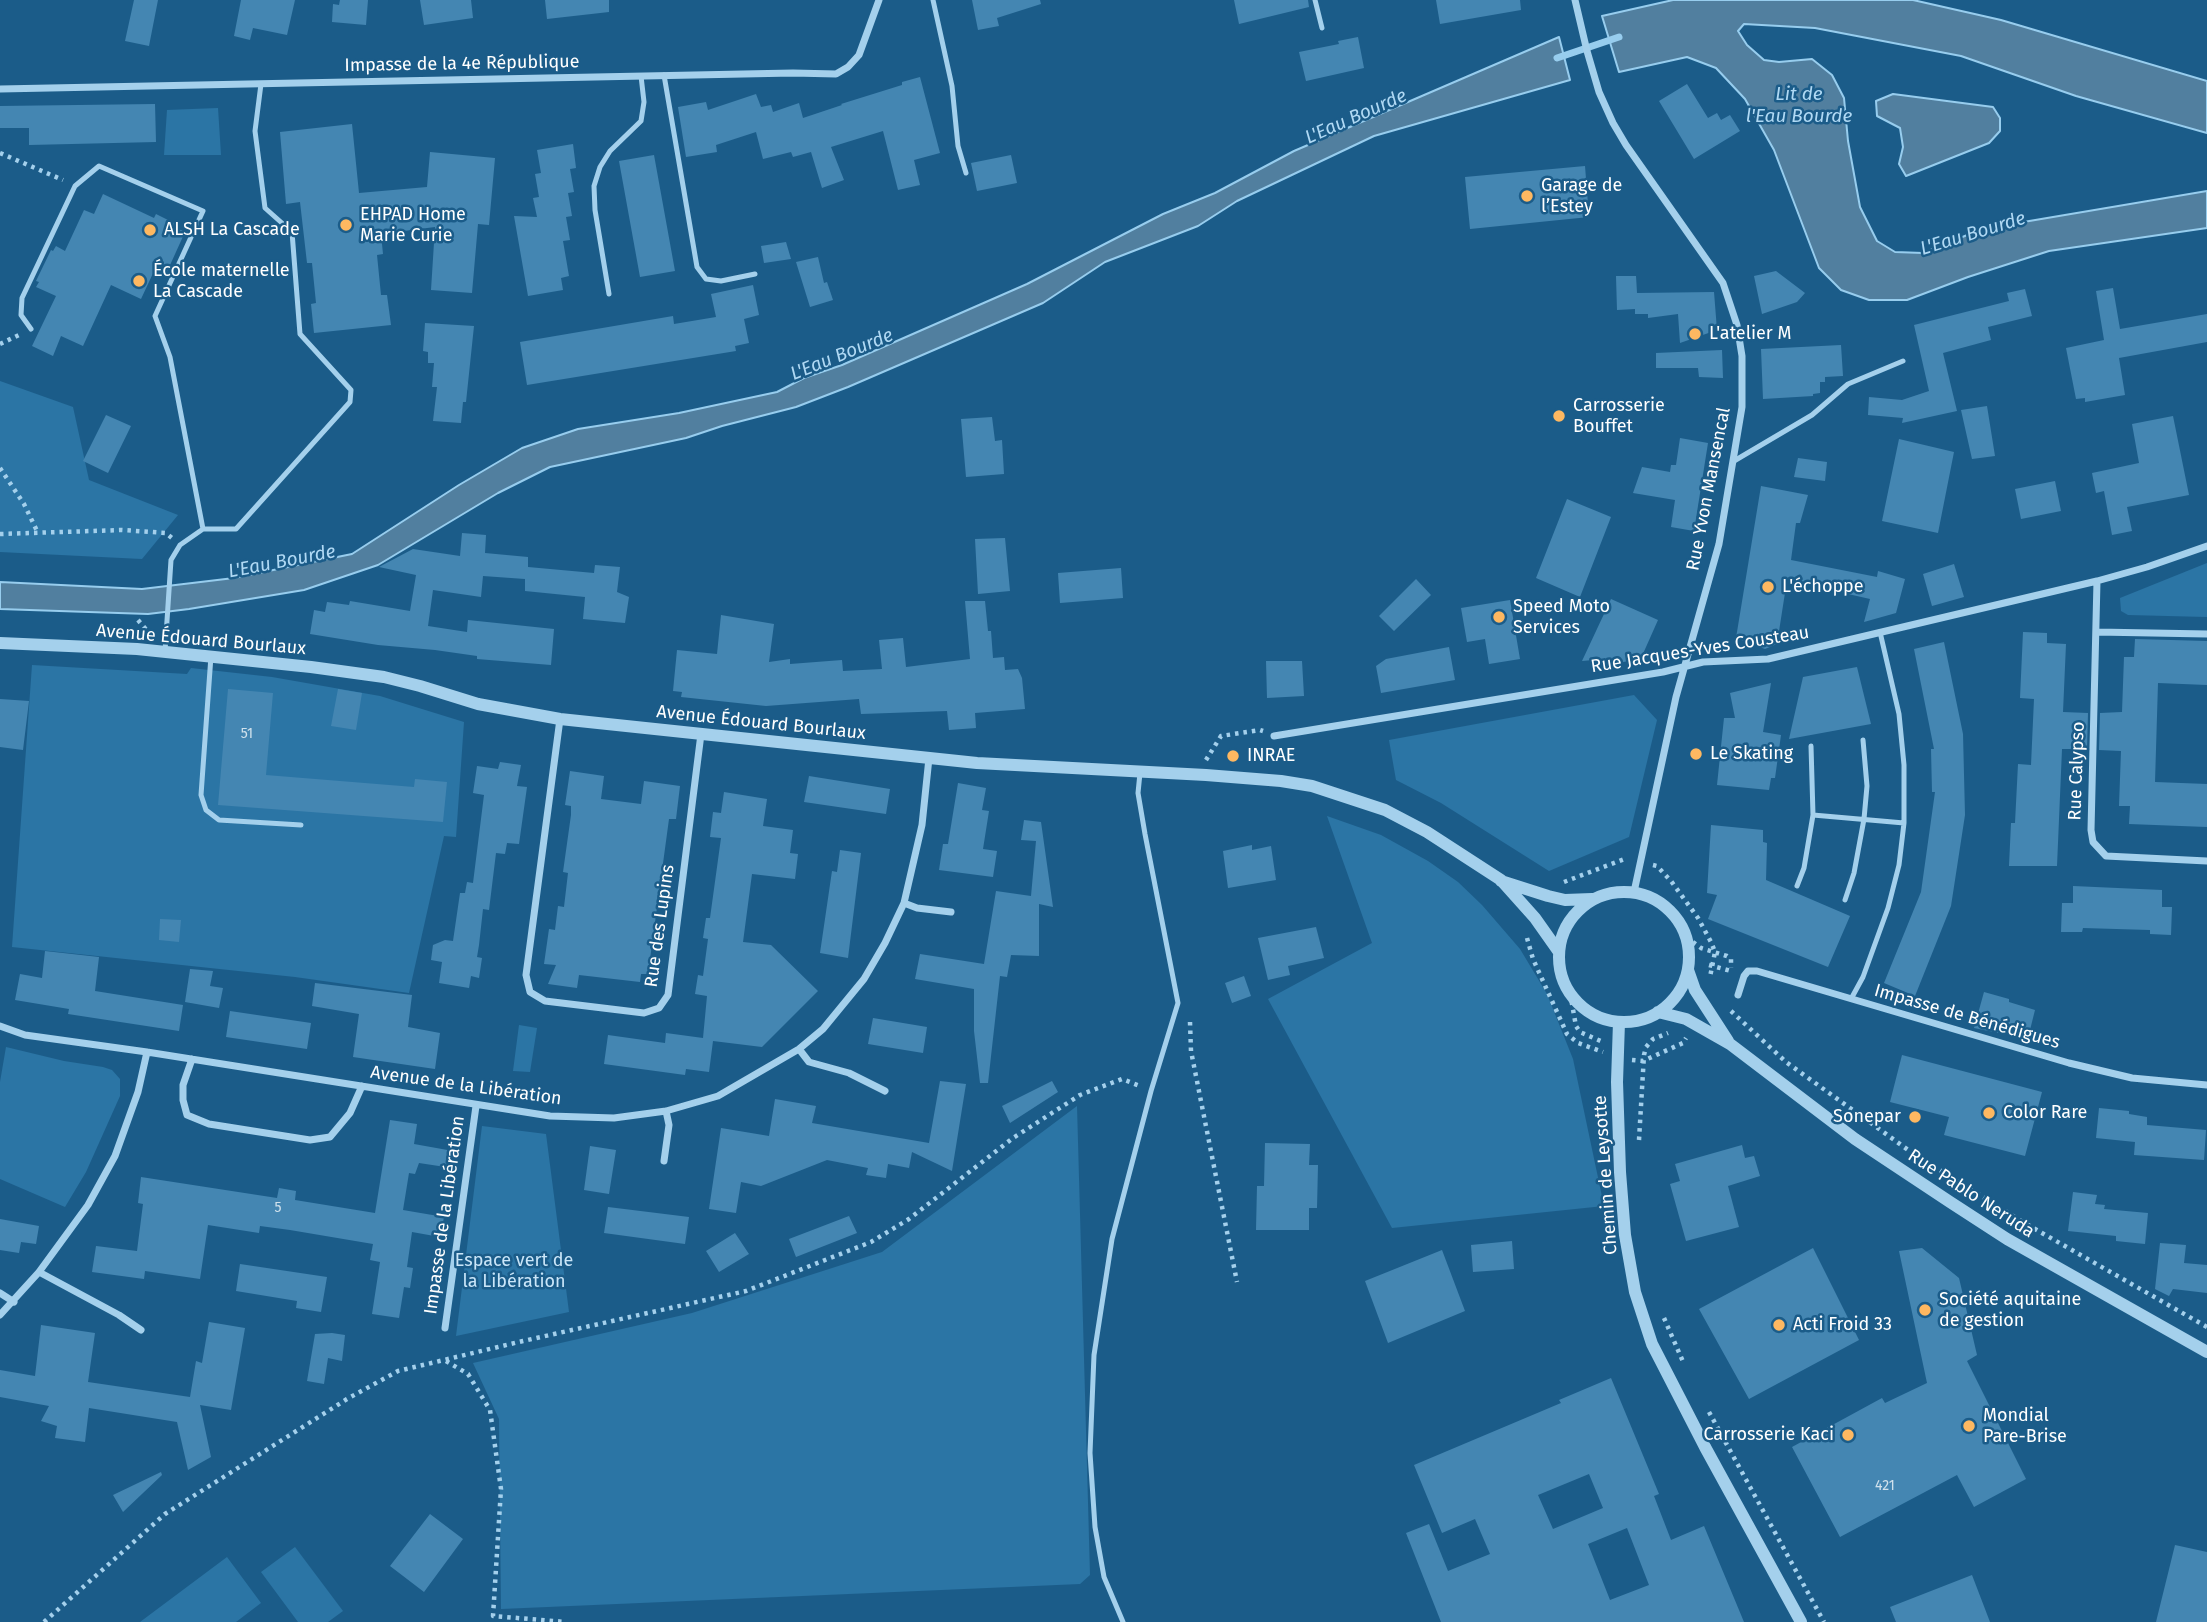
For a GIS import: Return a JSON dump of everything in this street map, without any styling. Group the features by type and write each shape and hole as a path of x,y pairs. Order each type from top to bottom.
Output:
{"street":[{"name":"Impasse de la 4e République","path":"0,89 836,74 848,67 859,55 879,0"},
{"name":"Rue Yvon Mansencal","path":"1576,0 1599,92 1626,145 1723,283 1731,303 1742,356 1742,407 1719,544 1684,667 1634,892"},
{"name":"Rue Jacques-Yves Cousteau","path":"1274,736 1663,673 1703,662 1768,659 2097,581 2207,546"},
{"name":"Rue Calypso","path":"2097,581 2091,830 2093,842 2106,856 2207,861"},
{"path":"2097,632 2207,634"},
{"name":"Avenue Édouard Bourlaux","path":"0,643 165,651 384,677 478,704 560,719 977,763 1206,775 1312,786 1385,810 1427,832 1501,880 1556,898 1592,900"},
{"name":"Rue des Lupins","path":"560,719 526,975 530,992 545,1000 644,1013 659,1008 668,995 701,734"},
{"name":"Avenue de la Libération","path":"0,1026 25,1035 550,1116 601,1118 666,1111 718,1096 799,1049 823,1029 864,979 886,943 904,902 922,825 929,758"},
{"name":"Avenue Édouard Bourlaux","path":"1501,880 1535,918 1559,952"},
{"path":"1613,892 1634,892 1667,907 1678,921 1686,937 1688,970 1672,1001 1658,1012 1640,1020 1619,1022 1600,1017 1583,1008 1570,993 1561,974 1559,952 1564,931 1575,913 1592,900 1613,892"},
{"path":"904,902 917,908 951,912"},
{"name":"Rue Pablo Neruda","path":"1688,970 1695,990 1730,1044"},
{"name":"Impasse de Bénédigues","path":"1738,995 1744,975 1748,971 1756,971 2094,1069 2132,1078 2207,1085"},
{"name":"Rue Pablo Neruda","path":"1658,1012 1676,1016 1730,1044 1855,1139 2007,1239 2207,1353"},
{"name":"Chemin de Leysotte","path":"1619,1022 1617,1051 1620,1172 1625,1235 1635,1292 1652,1344 1801,1622"},
{"path":"799,1049 808,1062 849,1073 885,1091"},
{"path":"0,1315 39,1272 88,1205 115,1156 138,1091 147,1052"},
{"path":"192,1059 183,1085 183,1100 187,1115 209,1124 310,1140 330,1137 350,1113 362,1086"},
{"name":"Impasse de la Libération","path":"445,1328 476,1106"},
{"path":"664,1161 669,1125 666,1111"},
{"path":"39,1272 119,1315 141,1330"},
{"path":"0,1293 13,1301"}],"lane":[{"path":"933,0 952,86 958,146 966,173"},
{"path":"1315,0 1322,28"},
{"path":"664,75 697,267 706,279 721,281 755,274"},
{"path":"610,294 595,210 594,186 600,167 610,151 641,121 645,102 641,76"},
{"path":"165,651 171,560 180,545 203,529 236,529 351,402 351,390 300,334 292,232 265,208 255,131 261,83"},
{"path":"31,328 22,315 22,298 75,186 99,166 203,211 155,316 170,357 203,529"},
{"path":"1734,461 1812,415 1847,384 1903,361"},
{"path":"1851,999 1863,977 1888,908 1899,865 1904,823 1904,765 1899,714 1880,632"},
{"path":"211,656 201,794 206,810 219,820 301,825"},
{"path":"1845,900 1854,873 1864,818 1867,786 1863,740"},
{"path":"1797,886 1804,868 1813,815 1811,746"},
{"path":"1123,1622 1104,1577 1095,1527 1090,1453 1094,1355 1112,1239 1151,1091 1178,1003 1143,824 1138,793 1140,771"},
{"path":"1813,815 1904,823"}],"path":[{"path":"0,153 75,186"},
{"path":"0,344 31,328"},
{"path":"0,468 24,504 38,533"},
{"path":"0,534 122,530 166,533 180,545"},
{"path":"1206,775 1207,759 1221,736 1260,730 1274,736"},
{"path":"1553,886 1625,857 1657,866 1698,919 1715,952 1708,988 1713,1004 1708,1010"},
{"path":"1527,927 1527,939 1533,959 1567,1034 1578,1043 1643,1058"},
{"path":"1686,937 1701,947 1731,959 1730,971 1726,977 1719,968 1730,971"},
{"path":"1570,993 1576,1026 1580,1032 1635,1061 1683,1043 1696,1025"},
{"path":"1724,1003 1786,1062 1911,1152 2021,1221 2207,1327"},
{"path":"1190,1022 1191,1051 1237,1282"},
{"path":"1638,1150 1643,1058"},
{"path":"44,1622 165,1514 398,1371 746,1292 871,1242 909,1219 1013,1138 1080,1095 1122,1079 1151,1091"},
{"path":"1661,1310 1688,1371"},
{"path":"445,1360 468,1374 490,1410 501,1489 493,1616 566,1622"},
{"path":"1706,1405 1824,1622"}],"green space":[{"path":"218,108 221,155 164,155 167,110"},
{"path":"0,381 73,407 89,480 178,515 142,559 0,552"},
{"path":"2207,563 2207,617 2128,615 2121,611 2120,598"},
{"path":"32,665 187,674 191,668 272,677 380,696 464,722 456,837 444,836 409,993 295,977 12,947"},
{"path":"1634,695 1657,720 1629,837 1549,871 1441,803 1396,780 1389,740"},
{"path":"1327,816 1381,835 1428,861 1458,882 1520,949 1547,994 1573,1059 1604,1206 1392,1228 1268,999 1372,943"},
{"path":"519,1025 537,1028 530,1072 513,1071"},
{"path":"6,1047 103,1067 112,1070 120,1079 120,1096 86,1172 65,1207 0,1179 0,1082"},
{"path":"1077,1106 1090,1575 1080,1584 501,1609 499,1419 473,1363 692,1313 882,1252"},
{"name":"Espace vert de la Libération","path":"482,1126 546,1134 569,1312 456,1336"},
{"path":"295,1547 343,1611 328,1622 298,1622 261,1572"},
{"path":"227,1557 261,1603 236,1622 140,1622"}],"water":[{"name":"Lit de l'Eau Bourde","path":"1673,0 1913,0 2001,20 2207,81 2207,133 2076,96 1961,56 1815,28 1744,24 1738,31 1747,45 1764,60 1779,62 1812,59 1832,75 1844,98 1848,141 1860,207 1877,241 1895,252 1923,253 1982,229 2207,191 2207,228 2049,251 1907,300 1869,300 1841,290 1819,268 1774,150 1745,99 1716,68 1687,57 1619,72 1602,16"},
{"path":"1559,37 1570,80 1374,136 1237,201 1198,226 1105,262 1043,303 796,407 686,438 550,467 498,493 378,565 304,590 148,614 0,609 0,582 142,589 234,578 352,554 522,448 578,429 679,413 777,392 804,378 842,365 1027,284 1163,214 1215,193 1294,151"},
{"path":"1893,94 1993,107 2000,118 2000,131 1989,143 1906,176 1899,164 1903,147 1900,128 1877,116 1876,101"}],"building":[{"path":"134,0 158,0 149,46 125,41"},
{"path":"241,0 295,0 287,35 253,28 250,40 234,36"},
{"path":"340,0 368,0 366,25 332,22 333,4 339,5"},
{"path":"420,0 471,0 473,18 424,25"},
{"path":"545,0 609,0 609,12 547,19"},
{"path":"972,0 1040,0 1041,4 997,18 999,26 978,30"},
{"path":"1234,0 1308,0 1309,7 1239,24"},
{"path":"1436,0 1520,0 1521,10 1440,24"},
{"path":"1358,37 1364,68 1306,81 1299,52 1339,44 1338,41"},
{"path":"920,77 940,153 914,160 920,185 898,190 883,131 831,147 844,180 822,188 811,152 793,157 791,152 763,159 756,132 716,145 717,152 686,157 678,107 706,102 708,110 756,94 761,107 771,105 773,112 799,103 803,118"},
{"path":"1687,84 1708,118 1717,113 1721,120 1730,115 1740,131 1694,159 1659,101"},
{"path":"155,104 156,142 29,145 29,128 0,128 0,106"},
{"name":"EHPAD Home Marie Curie","path":"352,124 359,193 427,187 430,152 495,158 489,225 478,224 472,293 431,290 435,227 381,234 383,254 377,255 381,295 387,295 391,325 314,333 311,304 316,303 312,263 307,263 300,202 286,204 280,132"},
{"path":"573,144 576,168 570,169 574,192 568,193 572,216 566,217 570,240 563,241 569,276 561,278 563,290 528,296 514,216 537,217 533,198 539,197 535,174 541,173 537,150"},
{"path":"654,155 675,271 640,277 619,161"},
{"path":"1011,155 1017,183 977,191 971,163"},
{"path":"1585,166 1589,217 1470,229 1465,177"},
{"name":"École maternelle La Cascade","path":"103,194 154,218 156,214 185,232 166,274 155,269 141,299 111,285 83,346 61,336 53,356 32,346 56,296 36,287 39,282 36,281 51,250 56,246 65,251 84,210 94,214"},
{"path":"786,242 791,259 764,263 761,246"},
{"path":"818,257 824,283 827,282 833,300 810,307 796,262"},
{"path":"1776,271 1805,293 1797,302 1762,314 1754,276"},
{"path":"1616,276 1636,276 1637,293 1714,292 1717,330 1680,343 1678,314 1648,318 1648,314 1635,314 1635,309 1617,310"},
{"path":"753,285 759,315 744,319 749,343 735,346 736,351 527,385 520,342 673,316 674,324 716,317 711,294"},
{"path":"2113,288 2120,329 2207,314 2207,342 2119,358 2125,395 2085,402 2085,398 2076,399 2066,348 2104,340 2096,291"},
{"path":"2025,289 2032,316 1988,327 1991,340 1943,353 1957,411 1902,423 1903,418 1868,415 1869,397 1902,400 1929,391 1914,325 2009,301 2007,293"},
{"path":"425,323 474,326 466,402 463,402 461,423 433,421 437,387 432,387 434,363 428,363 428,352 423,351"},
{"path":"1841,345 1843,376 1825,377 1825,382 1820,382 1820,393 1813,396 1763,399 1761,349"},
{"path":"1722,350 1723,378 1699,377 1698,368 1656,368 1656,353"},
{"path":"1987,406 1995,456 1972,459 1961,410"},
{"path":"106,415 131,426 108,473 83,461"},
{"path":"2173,416 2189,495 2127,507 2132,531 2112,535 2104,491 2096,493 2092,473 2139,463 2132,424"},
{"path":"992,417 995,441 1002,440 1004,474 966,477 961,419"},
{"path":"1680,438 1708,443 1694,531 1671,527 1675,500 1633,493 1642,467 1670,472 1671,465 1676,465"},
{"path":"1899,439 1954,452 1938,533 1882,521"},
{"path":"1798,458 1827,462 1825,481 1794,477"},
{"path":"2055,481 2061,511 2021,519 2015,489"},
{"path":"1761,486 1808,495 1800,523 1796,523 1791,560 1877,577 1878,571 1905,579 1896,613 1864,622 1870,599 1787,580 1777,644 1765,649 1736,638"},
{"path":"1567,499 1611,517 1580,597 1536,578"},
{"path":"462,533 486,535 485,553 528,557 528,567 594,573 595,565 620,567 617,592 629,597 625,623 583,619 585,597 525,591 525,579 483,576 481,597 433,590 428,626 467,632 468,620 554,629 551,665 477,659 477,656 310,634 314,610 325,612 327,602 349,605 350,601 410,611 416,575 379,567 413,549 460,556"},
{"path":"1005,538 1010,591 978,594 975,539"},
{"path":"1954,564 1964,597 1932,606 1923,574"},
{"path":"1121,568 1123,598 1060,603 1058,573"},
{"path":"1416,579 1431,595 1394,631 1379,616"},
{"path":"1611,599 1658,620 1642,656 1638,659 1594,668 1593,660 1582,661"},
{"path":"1510,600 1520,659 1489,664 1485,639 1467,642 1461,608"},
{"path":"965,601 985,601 993,658 1004,657 1005,670 1018,669 1022,678 1025,709 975,713 976,728 949,730 947,711 861,714 859,699 766,706 681,697 682,692 673,691 677,650 717,654 721,615 774,624 769,662 790,659 790,664 842,660 843,671 882,669 879,640 903,638 906,667 970,659"},
{"path":"2023,632 2047,633 2047,643 2066,644 2063,712 2088,713 2087,749 2062,749 2057,866 2009,866 2011,823 2015,823 2018,764 2031,765 2034,699 2020,698"},
{"path":"2135,639 2207,641 2207,685 2158,683 2155,782 2207,784 2207,827 2129,824 2130,806 2119,806 2121,751 2099,750 2100,713 2122,712 2124,657 2134,657"},
{"path":"1944,642 1963,734 1965,815 1951,906 1915,996 1884,983 1921,892 1935,792 1932,792 1931,749 1934,749 1914,649"},
{"path":"1449,647 1455,680 1381,693 1376,666 1386,659"},
{"path":"1266,661 1302,661 1304,696 1267,698"},
{"path":"1857,667 1871,724 1789,739 1803,677"},
{"path":"1771,683 1763,732 1781,735 1775,778 1771,778 1769,790 1717,785 1724,718 1735,718 1730,693"},
{"path":"228,689 273,693 266,775 414,787 415,779 447,782 443,822 218,805"},
{"path":"338,689 362,693 356,730 331,726"},
{"path":"0,699 29,701 23,750 0,747"},
{"path":"500,762 521,765 517,786 527,787 519,844 507,843 505,854 496,853 489,910 483,909 477,957 482,958 479,978 471,976 469,988 439,983 442,962 431,960 433,945 445,940 453,941 460,893 465,893 467,882 473,883 484,795 473,793 477,766 498,769"},
{"path":"570,771 604,776 601,799 641,804 644,781 680,786 676,819 669,819 648,974 641,974 640,982 579,975 577,988 548,984 556,965 544,964 549,929 555,930 558,906 564,907 568,873 563,872 571,815 571,806 565,805"},
{"path":"809,776 890,789 886,814 804,802"},
{"path":"958,783 986,788 982,810 989,811 983,849 997,851 993,877 939,870 943,844 948,844"},
{"path":"724,792 767,799 763,826 793,830 790,853 798,854 795,879 752,874 743,942 771,945 818,991 762,1047 713,1041 709,1072 686,1069 685,1075 604,1064 608,1035 665,1043 666,1033 703,1038 707,996 695,994 698,975 703,976 708,939 703,938 706,918 710,918 721,838 710,837 713,812 721,813"},
{"path":"1024,820 1041,822 1053,907 1039,904 1039,956 1011,955 1007,977 1000,976 988,1083 980,1083 974,1031 974,989 915,979 920,954 984,964 996,891 1031,896 1036,841 1021,840"},
{"path":"1711,825 1763,830 1763,842 1767,843 1766,880 1850,916 1828,967 1708,919 1717,895 1707,893"},
{"path":"1252,845 1252,850 1271,846 1276,880 1228,888 1223,851"},
{"path":"840,850 861,853 848,958 820,953 832,871 837,872"},
{"path":"2073,886 2162,890 2162,907 2172,907 2171,935 2150,934 2150,930 2083,928 2082,932 2061,932 2062,903 2073,903"},
{"path":"160,919 181,920 179,942 159,940"},
{"path":"1316,927 1324,958 1288,966 1290,975 1268,980 1258,938"},
{"path":"45,951 99,957 95,991 183,1005 179,1031 68,1014 69,1009 15,1000 20,974 42,978"},
{"path":"190,969 213,971 210,986 223,988 219,1008 185,1002"},
{"path":"1244,976 1251,996 1232,1003 1225,983"},
{"path":"315,983 412,995 408,1027 440,1033 435,1069 353,1057 359,1014 312,1006"},
{"path":"1984,992 2035,1010 2030,1030 2002,1022 1999,1033 1974,1028"},
{"path":"230,1011 311,1023 307,1049 226,1037"},
{"path":"873,1018 927,1027 923,1053 868,1044"},
{"path":"1902,1055 2042,1092 2025,1156 1944,1135 1949,1117 1890,1102"},
{"path":"940,1081 966,1084 952,1171 912,1152 909,1168 888,1164 886,1178 866,1175 868,1168 827,1160 761,1186 741,1182 736,1213 709,1209 721,1128 769,1136 775,1099 816,1106 812,1123 929,1143"},
{"path":"1052,1081 1058,1092 1010,1123 1002,1106"},
{"path":"2099,1108 2129,1111 2129,1114 2147,1117 2147,1125 2206,1130 2204,1160 2134,1155 2135,1142 2096,1138"},
{"path":"390,1120 417,1124 414,1144 453,1151 452,1168 419,1163 415,1174 409,1173 403,1210 444,1217 440,1237 412,1232 407,1267 413,1268 410,1288 404,1287 399,1318 372,1314 380,1262 370,1260 373,1244 290,1230 260,1226 259,1233 208,1225 200,1279 145,1271 144,1279 92,1272 96,1246 137,1251 143,1204 138,1203 141,1177 277,1198 279,1188 296,1191 295,1200 375,1213"},
{"path":"1265,1143 1310,1144 1309,1165 1318,1165 1317,1208 1309,1208 1309,1230 1256,1230 1257,1186 1264,1186"},
{"path":"1742,1145 1745,1158 1754,1156 1760,1176 1728,1186 1739,1227 1686,1241 1670,1184 1680,1181 1675,1164"},
{"path":"590,1146 616,1150 609,1194 584,1190"},
{"path":"2073,1192 2097,1195 2095,1204 2105,1205 2104,1209 2148,1213 2145,1244 2116,1241 2116,1236 2068,1231"},
{"path":"608,1207 689,1217 685,1244 604,1233"},
{"path":"849,1216 857,1233 796,1257 789,1239"},
{"path":"0,1219 39,1226 36,1244 21,1242 19,1253 0,1250"},
{"path":"735,1233 749,1254 719,1272 706,1251"},
{"path":"1512,1241 1514,1269 1473,1272 1471,1245"},
{"path":"2160,1243 2186,1245 2184,1263 2207,1265 2207,1293 2173,1289 2169,1296 2155,1289"},
{"name":"Acti Froid 33","path":"1813,1248 1859,1340 1749,1399 1699,1309"},
{"path":"1922,1248 1959,1278 1977,1355 1967,1361 2026,1479 1974,1507 1957,1475 1840,1537 1792,1447 1882,1398 1885,1403 1927,1383 1899,1251"},
{"path":"1442,1250 1465,1311 1388,1343 1365,1281"},
{"path":"240,1264 327,1277 321,1312 296,1308 297,1301 236,1291"},
{"path":"209,1322 245,1328 231,1410 200,1405 211,1457 188,1470 177,1422 89,1408 85,1442 55,1438 57,1426 41,1421 49,1406 0,1397 0,1370 35,1376 41,1325 95,1333 88,1382 190,1397 196,1361 202,1363"},
{"path":"315,1334 345,1335 342,1361 328,1358 324,1384 307,1381"},
{"path":"1611,1378 1659,1494 1654,1496 1671,1540 1704,1526 1744,1622 1441,1622 1406,1533 1429,1524 1448,1571 1490,1554 1475,1519 1442,1533 1414,1465 1561,1403 1559,1400","holes":["1589,1474 1603,1508 1553,1529 1538,1495","1627,1528 1649,1585 1610,1600 1588,1544"]},
{"path":"161,1472 162,1475 123,1512 113,1495"},
{"path":"430,1514 463,1539 424,1592 390,1566"},
{"path":"2175,1545 2207,1552 2207,1622 2156,1622"},
{"path":"1972,1575 1990,1622 1896,1622 1890,1607"}],"waterway":[{"name":"L'Eau Bourde","path":"1557,58 1619,37"}],"place":[{"name":"Garage de l’Estey","path":"1527,196"},
{"name":"EHPAD Home Marie Curie","path":"346,225"},
{"name":"ALSH La Cascade","path":"150,230"},
{"name":"École maternelle La Cascade","path":"139,281"},
{"name":"L'atelier M","path":"1695,334"},
{"name":"Carrosserie Bouffet","path":"1559,416"},
{"name":"L'échoppe","path":"1768,587"},
{"name":"Speed Moto Services","path":"1499,617"},
{"name":"Le Skating","path":"1696,754"},
{"name":"INRAE","path":"1233,756"},
{"name":"Color Rare","path":"1989,1113"},
{"name":"Sonepar","path":"1915,1117"},
{"name":"Société aquitaine de gestion","path":"1925,1310"},
{"name":"Acti Froid 33","path":"1779,1325"},
{"name":"Mondial Pare-Brise","path":"1969,1426"},
{"name":"Carrosserie Kaci","path":"1848,1435"}]}
